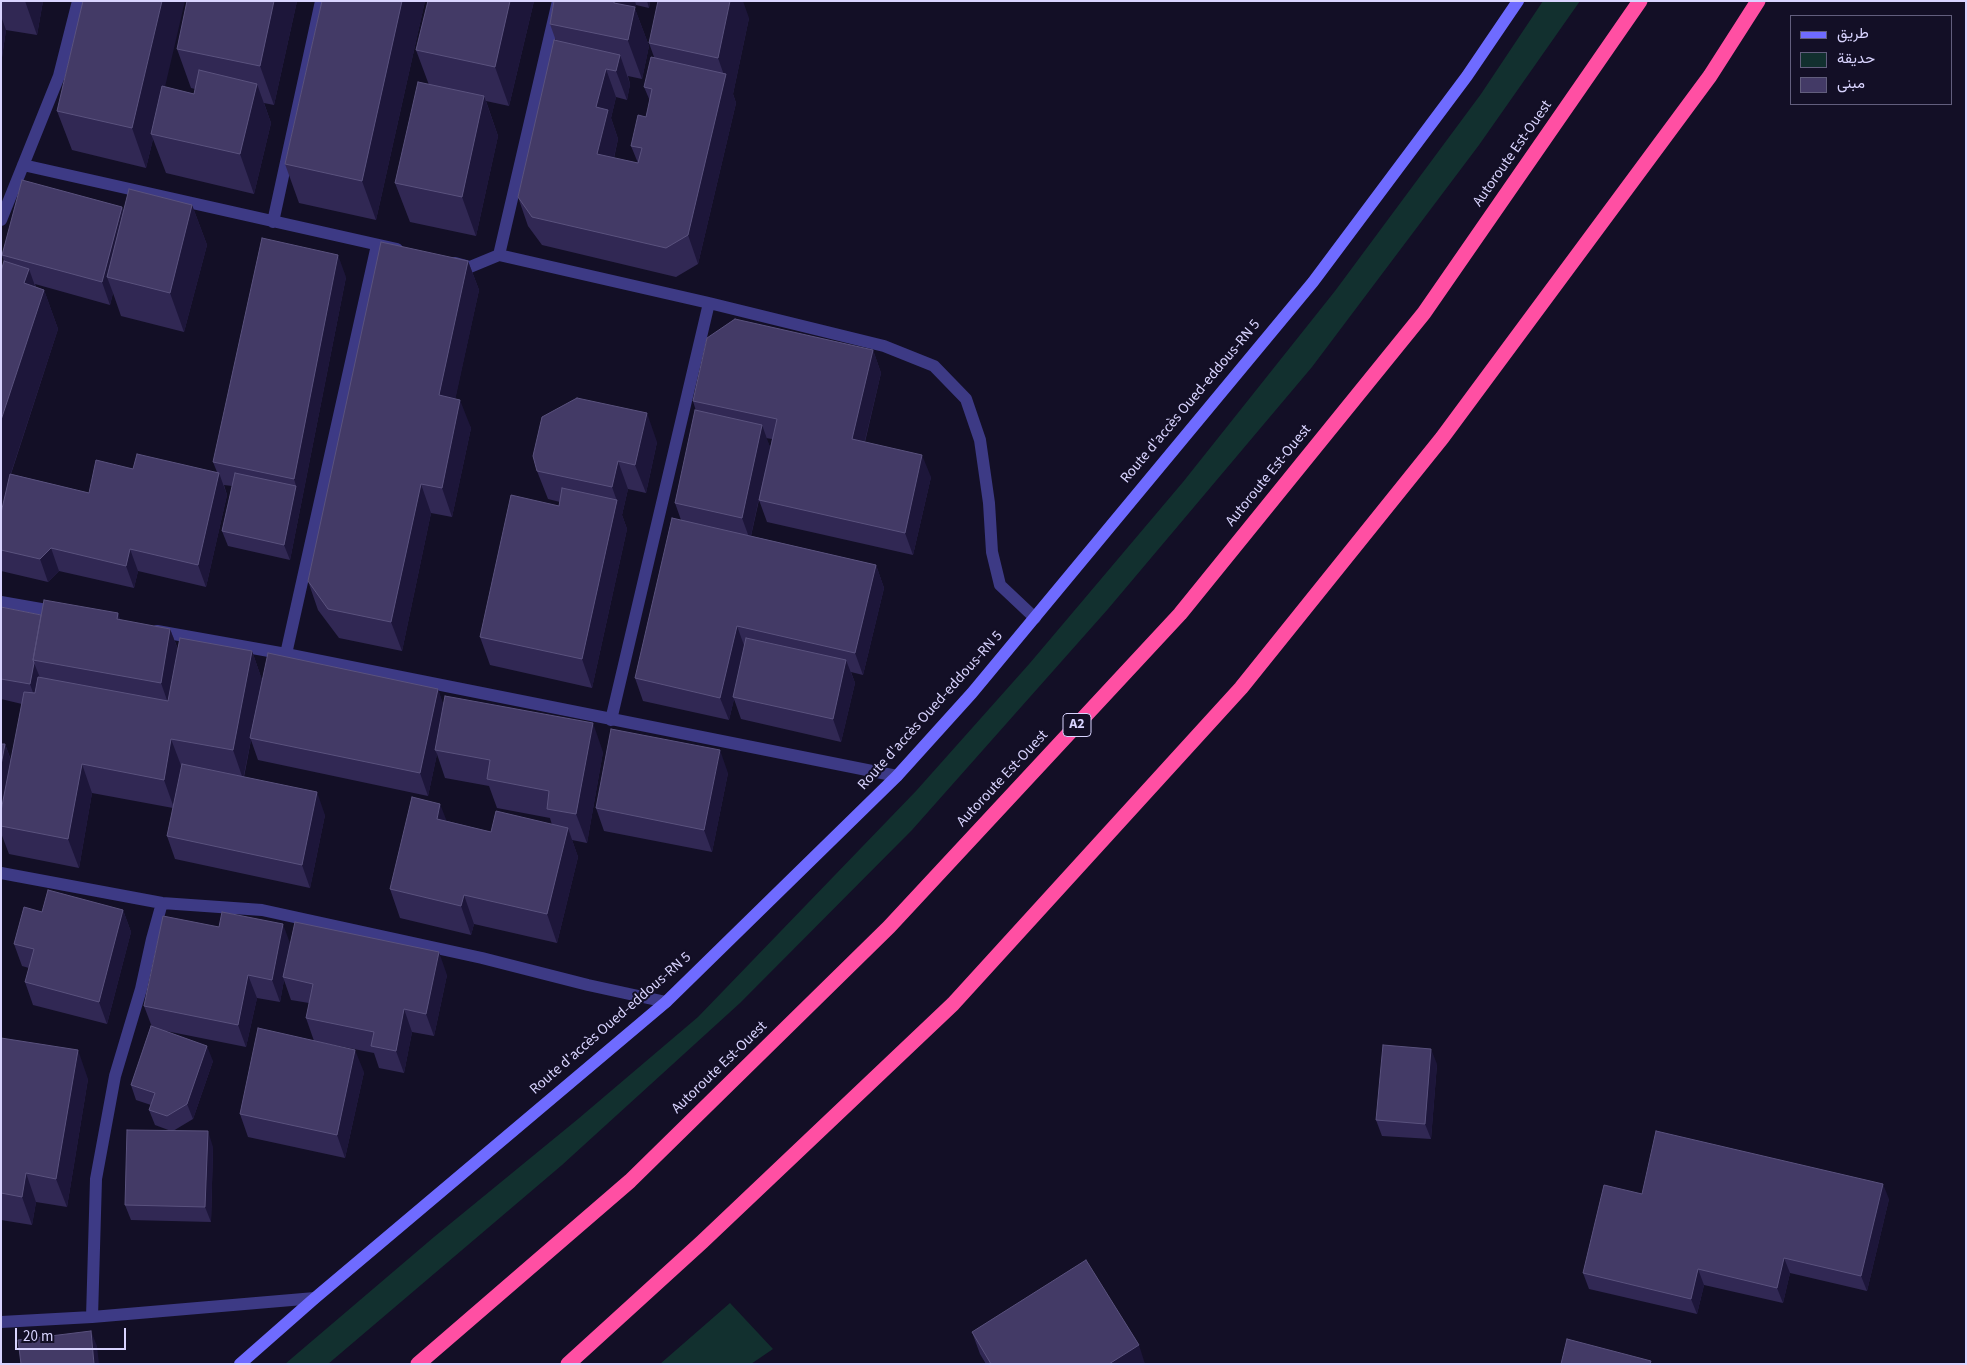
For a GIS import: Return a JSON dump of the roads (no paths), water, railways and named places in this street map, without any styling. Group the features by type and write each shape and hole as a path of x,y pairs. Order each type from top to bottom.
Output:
{"highway":[{"name":"Autoroute Est-Ouest","path":"418,1364 630,1181 889,927 1180,614 1424,313 1640,1"},
{"path":"568,1364 702,1242 953,1004 1241,688 1442,438 1710,76 1758,1"}],"main road":[{"name":"Route d'accès Oued-eddous-RN 5","path":"240,1364 315,1298 666,1002 897,776 972,693 1313,282 1467,76 1518,1"}],"street":[{"path":"1,220 59,76 78,1"},
{"path":"273,222 321,1"},
{"path":"499,255 558,1"},
{"path":"23,165 405,251"},
{"path":"286,654 377,245"},
{"path":"442,260 470,267 499,255 709,303 884,346 934,366 966,399 980,440 989,502 992,552 1000,585 1035,618"},
{"path":"611,720 709,303"},
{"path":"1,602 70,615"},
{"path":"149,629 286,654 897,776"},
{"path":"1,873 162,903 262,910 482,958 588,985 666,1002"},
{"path":"92,1317 96,1179 115,1076 141,989 162,903"},
{"path":"1,1322 92,1317 315,1298"}]}
